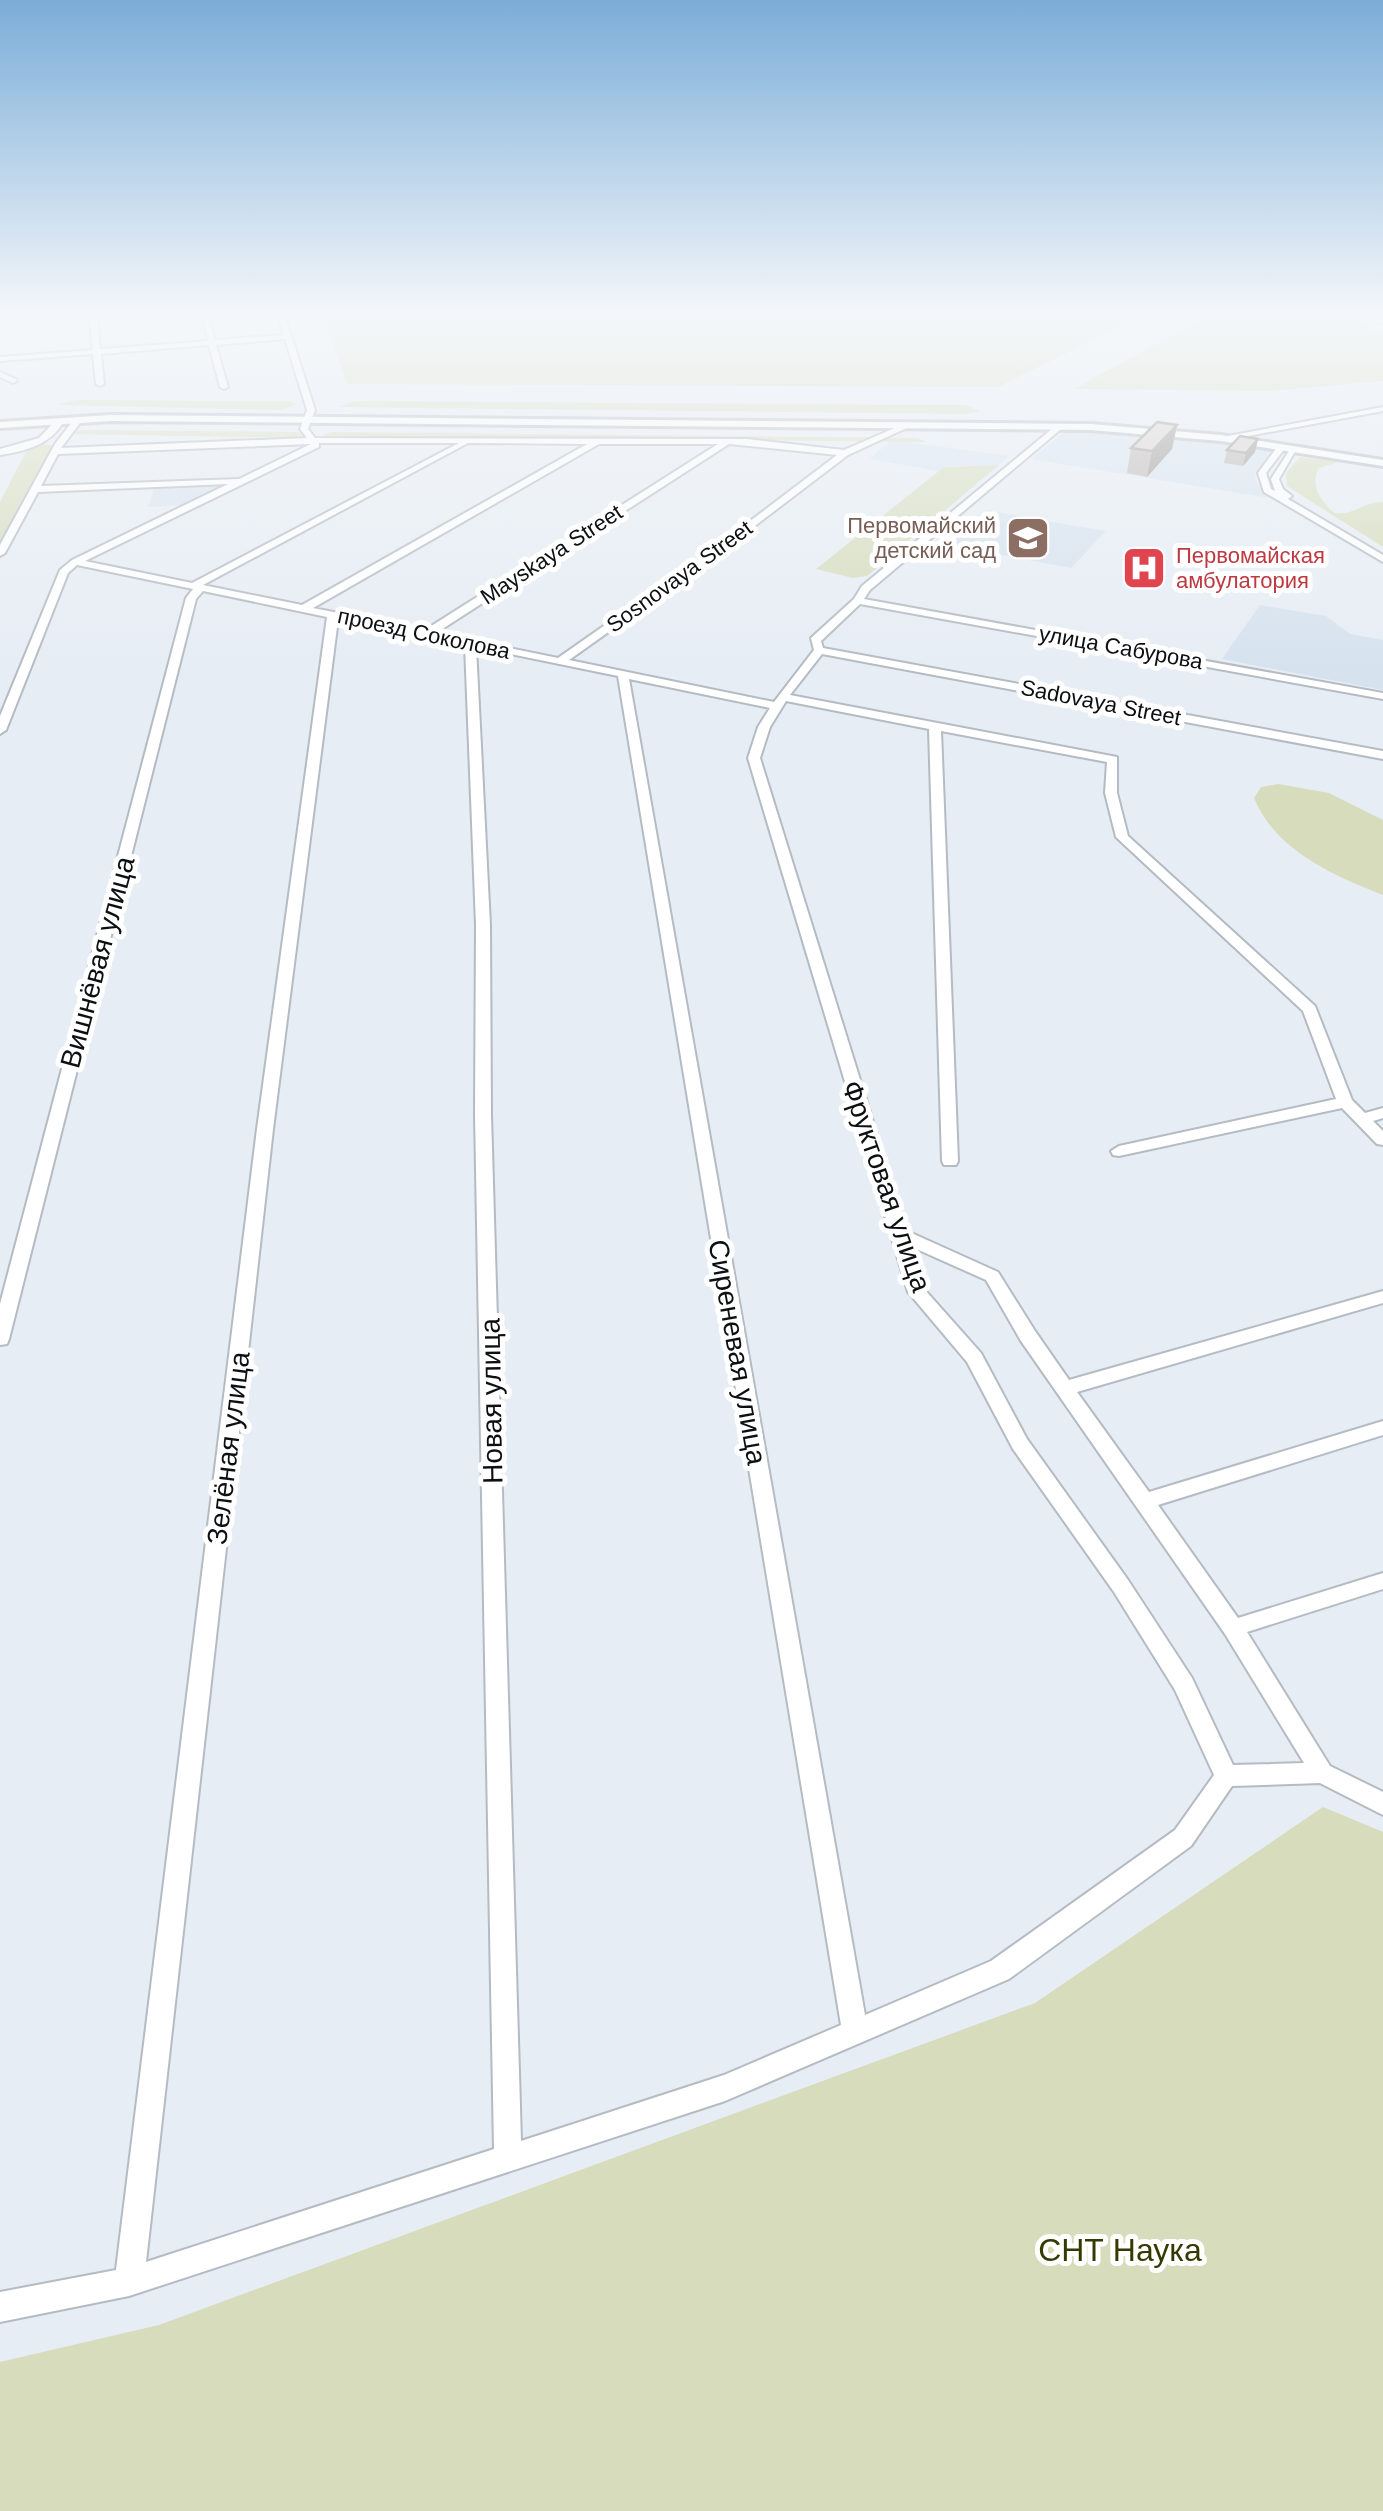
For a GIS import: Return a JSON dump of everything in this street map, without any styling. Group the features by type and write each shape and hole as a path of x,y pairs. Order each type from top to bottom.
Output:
{"street":[{"path":"0,452 18,449 50,433"},
{"path":"0,553 38,489 60,440 68,433"},
{"path":"0,730 64,572 75,562 314,447 307,433"},
{"path":"56,450 312,440 726,442 850,450 890,433"},
{"path":"858,602 866,588 1051,433"},
{"path":"1150,433 1221,438 1383,464"},
{"path":"1221,438 1244,433"},
{"path":"197,587 469,441"},
{"path":"305,608 596,442"},
{"name":"Mayskaya Street","path":"427,634 726,442"},
{"path":"1288,449 1275,479 1278,490 1383,551"},
{"path":"1288,449 1262,472 1267,490 1383,560"},
{"name":"Sosnovaya Street","path":"559,662 711,555 850,450"},
{"path":"38,489 246,480"},
{"name":"проезд Соколова","path":"75,562 559,662 1113,760 1111,793 1122,838 1310,1010 1345,1102"},
{"name":"Вишнёвая улица","path":"0,1339 186,617 197,587"},
{"name":"Фруктовая улица","path":"858,602 814,640 819,650 777,701 757,737 754,758 917,1292 974,1358 1020,1444 1121,1586 1184,1685 1226,1776"},
{"name":"улица Сабурова","path":"858,602 1383,696"},
{"name":"Зелёная улица","path":"129,2282 265,1129 333,614"},
{"name":"Новая улица","path":"470,643 482,925 482,1115 508,2159"},
{"name":"Sadovaya Street","path":"819,650 1383,756"},
{"name":"Сиреневая улица","path":"623,674 855,2030"},
{"path":"935,726 950,1161"},
{"path":"1119,1151 1345,1102 1383,1140"},
{"path":"1360,1119 1383,1113"},
{"path":"900,1234 992,1276 1143,1502 1233,1628 1322,1773"},
{"path":"1066,1388 1383,1297"},
{"path":"1143,1502 1383,1428"},
{"path":"1233,1628 1383,1581"},
{"path":"0,2307 129,2282 725,2088 1000,1970 1183,1838 1226,1776 1322,1773 1383,1804"}],"shaded area":[{"path":"1063,433 1150,434 1272,450 1255,474 1256,482 1270,498 1031,459"},
{"path":"892,440 1009,456 999,465 947,466 939,471 869,459"},
{"path":"226,484 188,505 148,507 155,487"},
{"name":"Первомайский детский сад","path":"987,510 1106,531 1071,568 948,545"},
{"path":"1260,605 1326,616 1350,634 1383,640 1383,690 1222,659"}],"green space":[{"path":"301,433 304,434 294,438 70,434"},
{"path":"446,433 917,438 927,442 321,436"},
{"path":"29,446 53,446 0,552 0,502"},
{"path":"1300,457 1338,462 1319,468 1315,481 1321,498 1334,513 1383,502 1383,547 1287,486 1286,473"},
{"path":"999,465 867,576 853,578 816,569 944,467"},
{"path":"1278,784 1329,793 1383,820 1383,895 1308,859 1276,833 1254,798 1261,787"},
{"name":"СНТ Наука","path":"1323,1807 1383,1832 1383,2511 0,2511 0,2362 159,2325 1035,2003"}],"building":[{"path":"1146,433 1169,433 1152,451 1131,448"},
{"path":"1240,436 1258,439 1246,453 1227,450"}],"place":[{"name":"Первомайский детский сад","path":"1028,538"},
{"name":"Первомайская амбулатория","path":"1144,568"}]}
